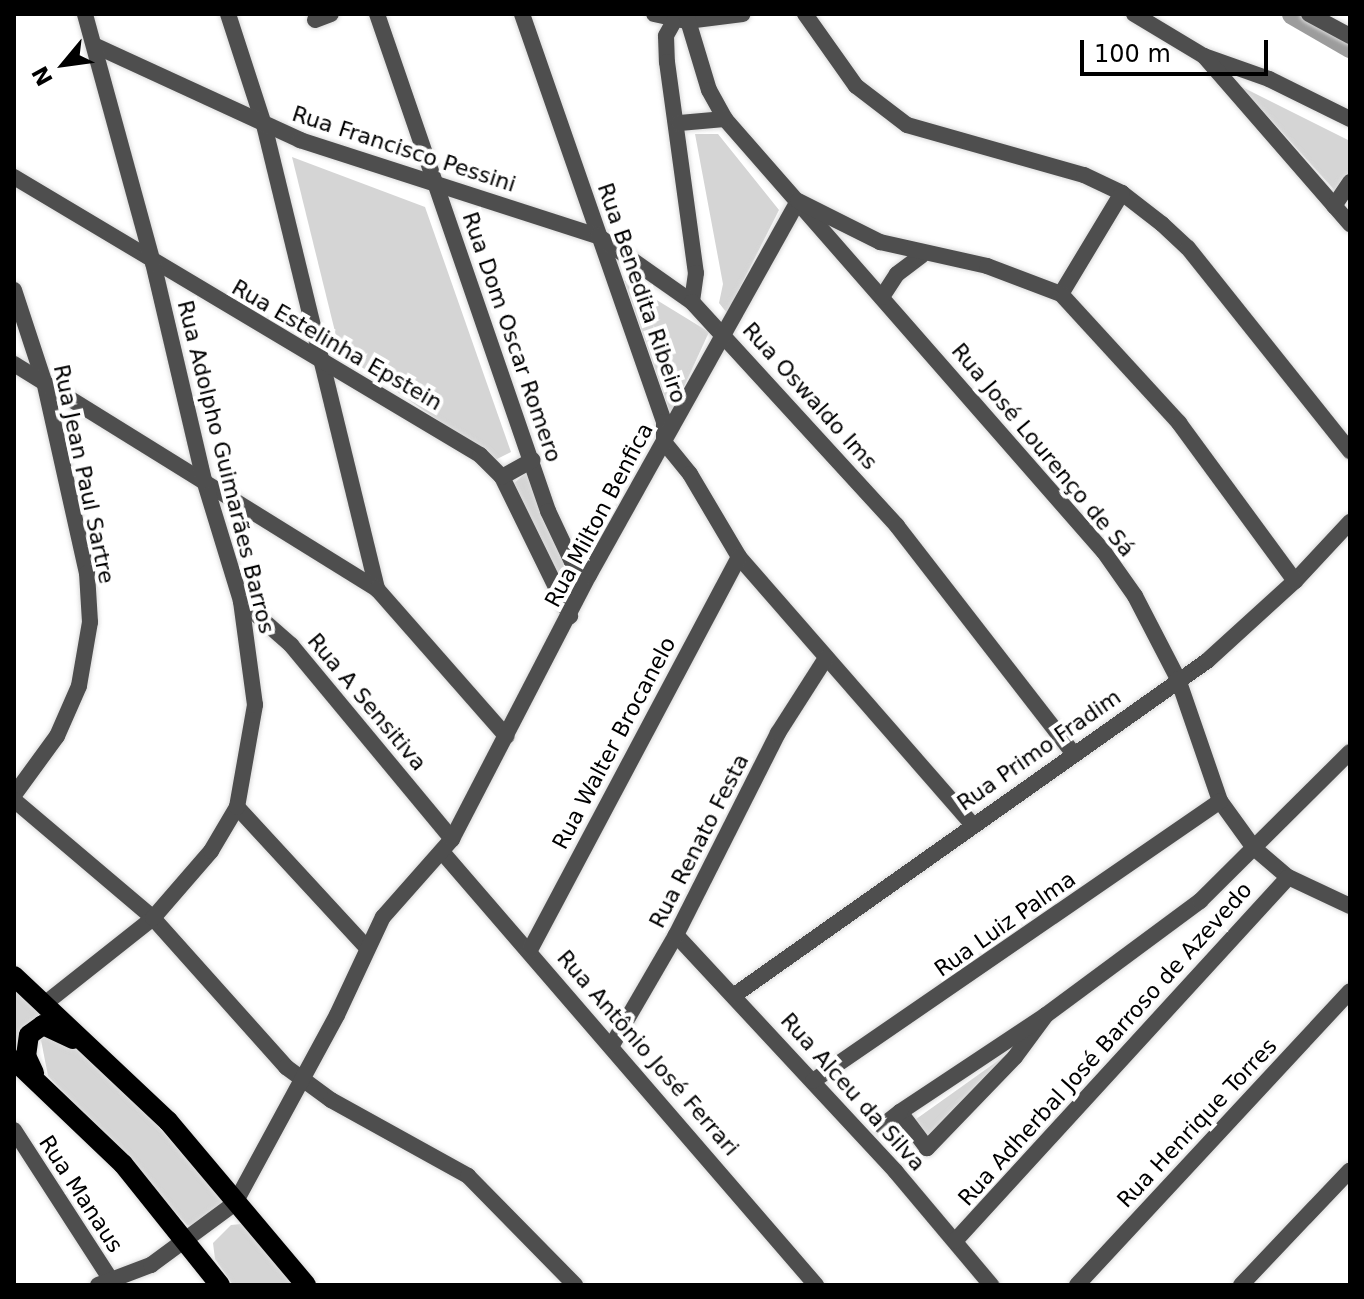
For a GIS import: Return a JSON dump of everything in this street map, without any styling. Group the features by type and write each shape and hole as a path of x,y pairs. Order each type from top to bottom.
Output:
{"main road":[{"path":"14,976 47,1002 93,1052 168,1121 306,1285"},
{"path":"35,1075 25,1045 29,1035 43,1025 54,1026 93,1052"},
{"path":"14,1060 35,1075 123,1164 220,1285"}],"street":[{"name":"Rua Adolpho Guimarães Barros","path":"47,1002 153,918 211,851 237,807 255,705 241,601 204,480 153,263 85,14"},
{"path":"228,14 264,125 326,366 377,589"},
{"name":"Rua Dom Oscar Romero","path":"377,14 533,460 572,562 589,575"},
{"name":"Rua Benedita Ribeiro","path":"522,14 664,422 664,442 690,474 739,557 971,823"},
{"path":"654,14 681,17 743,14"},
{"path":"805,14 847,76 907,125 1084,175 1122,193 1188,248 1350,451"},
{"path":"1134,14 1204,56 1269,79 1350,119"},
{"path":"1309,14 1350,36"},
{"path":"681,17 666,36 667,62 679,123 696,273 692,302"},
{"name":"Rua José Lourenço de Sá","path":"681,17 709,90 725,119 1104,552 1135,596 1178,679 1220,801 1254,848 1288,877 1350,906"},
{"name":"Rua Francisco Pessini","path":"96,46 264,125 598,236 692,302"},
{"path":"1204,56 1350,224"},
{"path":"679,123 725,119"},
{"name":"Rua Estelinha Epstein","path":"16,181 480,455 502,477 570,616"},
{"path":"1334,206 1350,182"},
{"path":"1061,294 1122,193"},
{"path":"798,201 880,242 922,255 987,266 1061,294 1179,423 1295,581"},
{"name":"Rua Milton Benfica","path":"235,1203 302,1079 383,917 448,846 589,575 664,442 722,330 798,201"},
{"path":"882,297 897,274 922,255"},
{"name":"Rua Jean Paul Sartre","path":"14,290 44,381 87,573 88,649 57,736 14,798"},
{"name":"Rua Oswaldo Ims","path":"692,302 722,330 897,526 1073,753"},
{"path":"14,364 377,589 506,736"},
{"path":"502,477 533,460"},
{"name":"Rua Primo Fradim","path":"736,994 971,823 1207,661 1295,581 1350,522"},
{"name":"Rua Walter Brocanelo","path":"530,950 739,557"},
{"name":"Rua A Sensitiva","path":"241,601 291,645 448,846"},
{"name":"Rua Renato Festa","path":"612,1045 676,935 778,733 826,658"},
{"path":"882,1126 1046,1015 1211,892 1350,752"},
{"path":"14,798 153,918 264,1045 302,1079 468,1176 575,1285"},
{"name":"Rua Luiz Palma","path":"813,1081 1220,801"},
{"path":"237,807 367,948"},
{"name":"Rua Antônio José Ferrari","path":"448,846 530,950 816,1285"},
{"name":"Rua Adherbal José Barroso de Azevedo","path":"955,1241 1288,877"},
{"name":"Rua Alceu da Silva","path":"676,935 736,994 991,1285"},
{"name":"Rua Henrique Torres","path":"1077,1285 1350,991"},
{"path":"900,1112 932,1148 1015,1057 1046,1015"},
{"name":"Rua Manaus","path":"14,1130 104,1283"},
{"path":"1241,1285 1350,1170"},
{"path":"216,1180 229,1184 249,1177"},
{"path":"104,1283 151,1265 235,1203"}],"shaded area":[{"path":"1240,86 1350,141 1350,173 1338,194"},
{"path":"695,134 718,134 779,210 727,313 719,303 723,284"},
{"path":"292,157 425,207 511,452 495,460 340,352"},
{"path":"624,280 709,332 671,415"},
{"path":"531,468 579,591 566,601 511,486"},
{"path":"14,989 49,1015 19,1052 14,1047"},
{"path":"47,1033 64,1033 150,1117 224,1202 199,1228 187,1225 48,1076 41,1040"},
{"path":"1006,1055 930,1146 912,1122"},
{"path":"241,1224 252,1230 300,1285 233,1285 215,1259 213,1243 231,1225"}],"waterway":[{"path":"1293,14 1350,47"}]}
